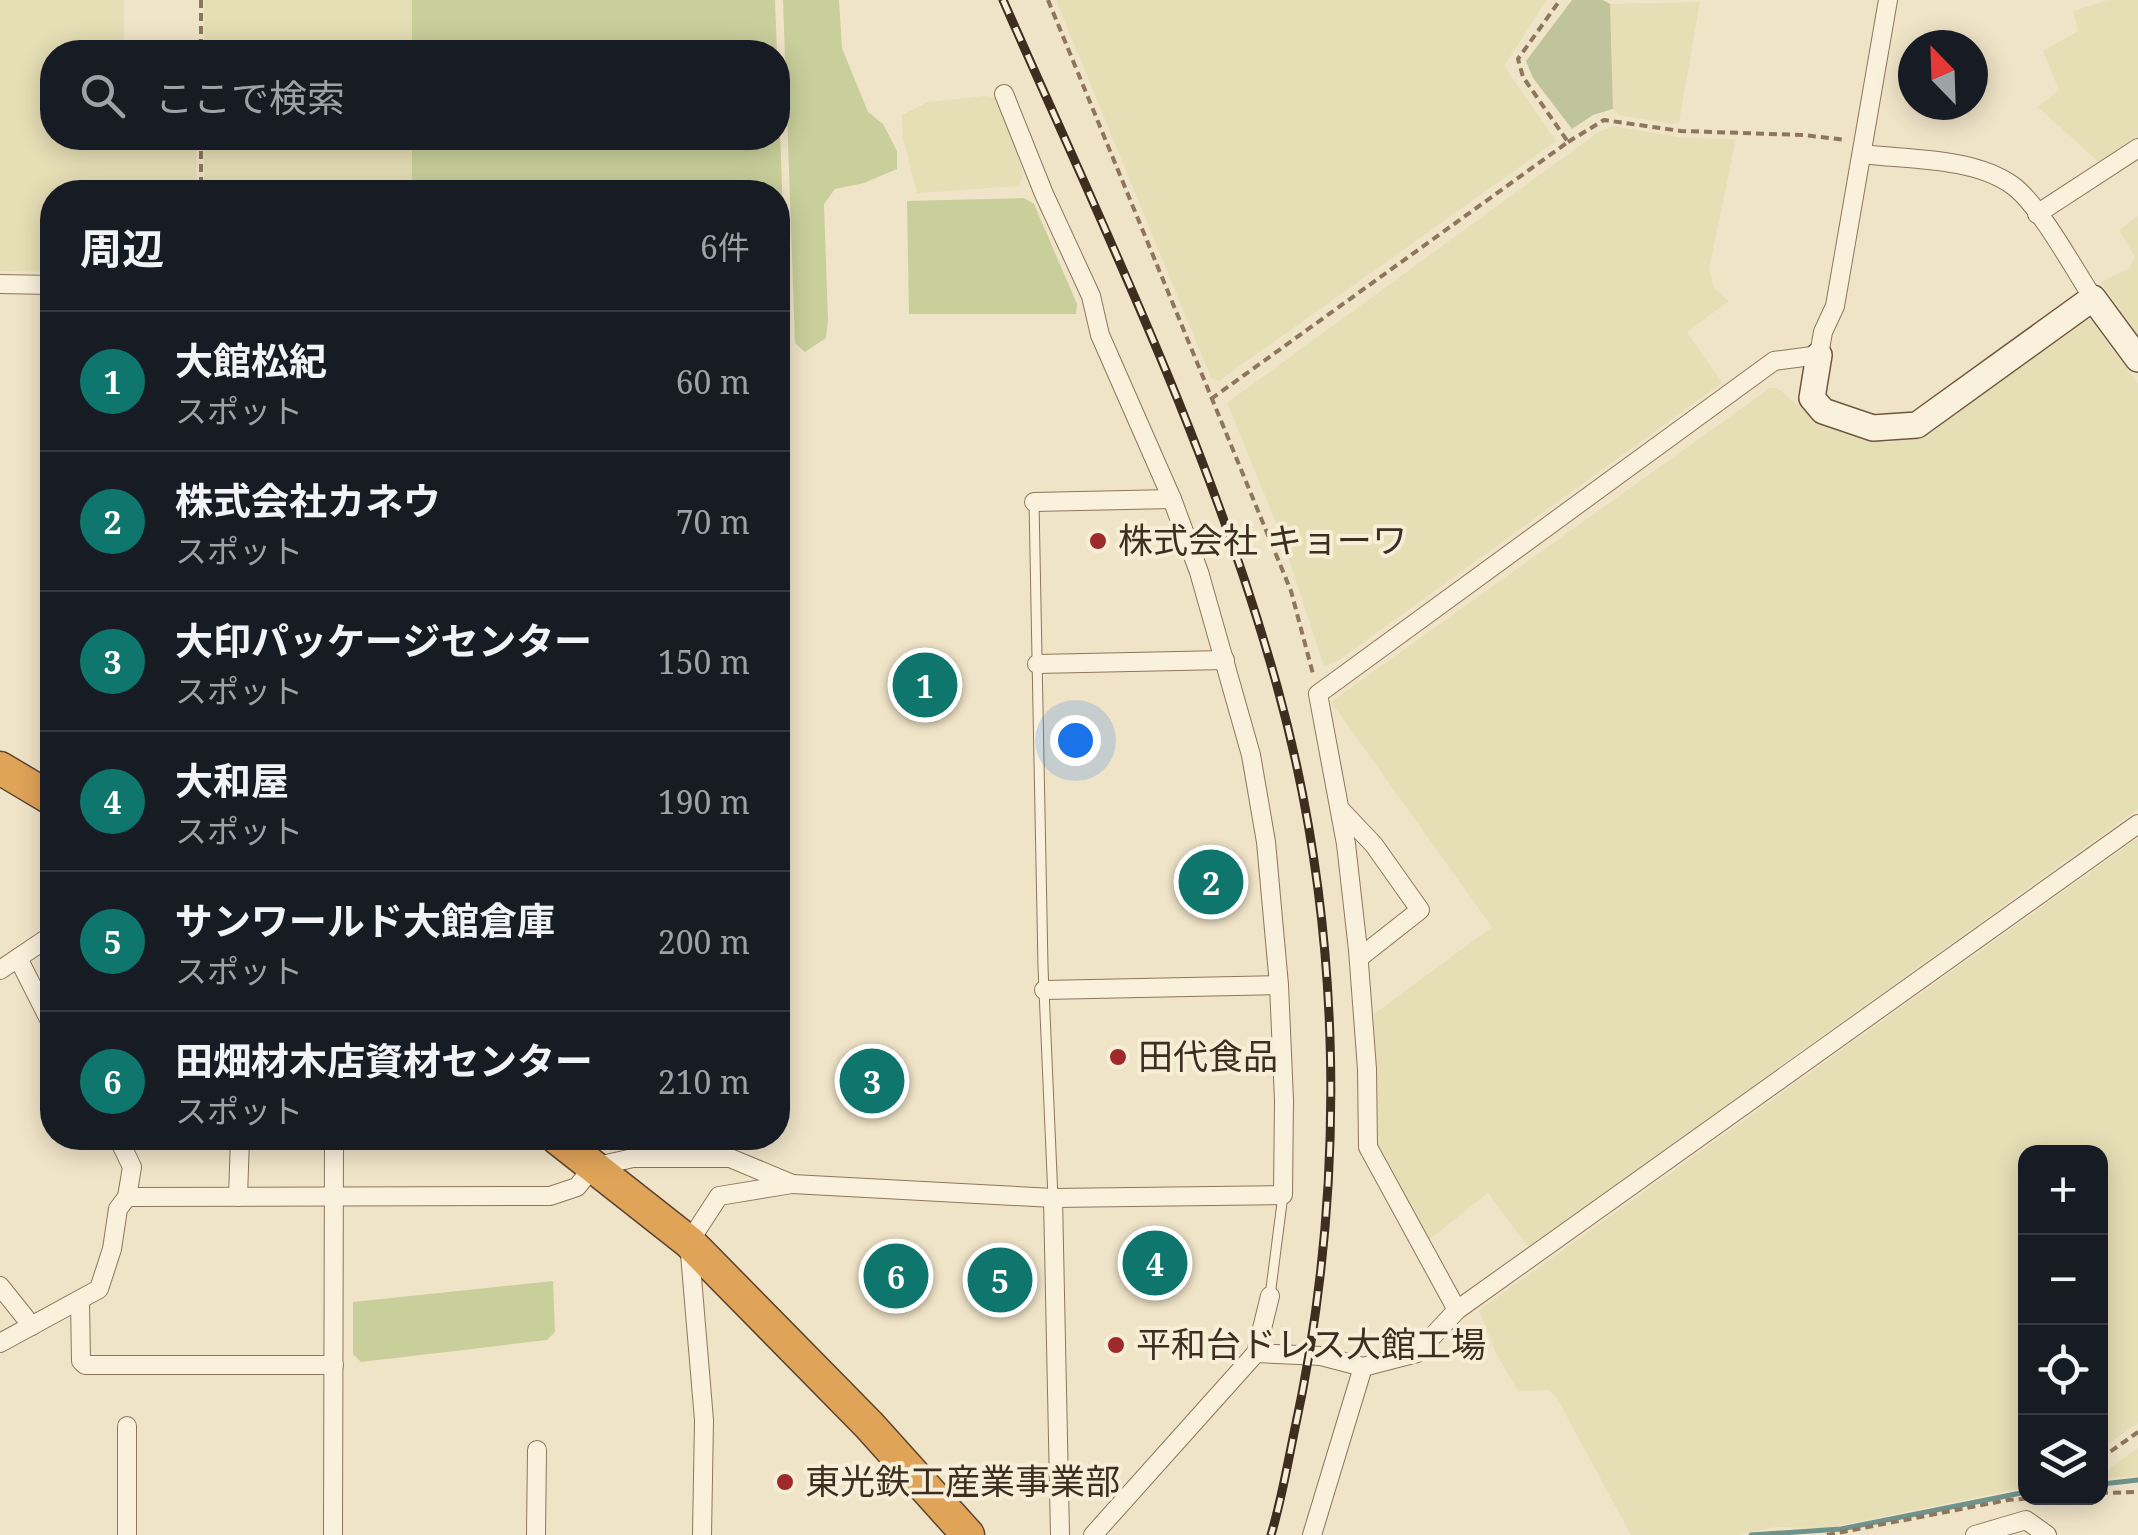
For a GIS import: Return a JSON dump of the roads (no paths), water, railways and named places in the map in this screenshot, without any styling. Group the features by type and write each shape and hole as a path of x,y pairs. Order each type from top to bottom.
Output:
{"highway":[{"path":"2,771 40,792"},
{"path":"572,1150 688,1242 855,1411 968,1535"}],"street":[{"path":"1888,0 1835,306 1823,332 1812,398 1823,412 1873,428 1917,425 2093,298"},
{"path":"702,1535 704,1420 688,1242 719,1196 792,1184 1053,1198 1283,1195 1280,985 1263,824 1251,755 1199,572 1172,499 1100,335 1091,296 1004,94"},
{"path":"1864,148 1976,168 2014,186 2138,360"},
{"path":"2037,214 2138,148"},
{"path":"0,284 40,284"},
{"path":"1457,1310 1368,1147 1359,958 1339,808 1318,694 1774,361 1819,355"},
{"path":"1034,502 1172,499"},
{"path":"1037,664 1226,660"},
{"path":"1339,808 1374,845 1420,910 1359,958"},
{"path":"1256,1352 1322,1356 1364,1367 1417,1354 1457,1310 2138,824"},
{"path":"0,970 40,943"},
{"path":"18,958 40,1001"},
{"path":"1044,990 1280,985"},
{"path":"0,1343 99,1289 112,1249 118,1209 128,1196 132,1166 124,1150"},
{"path":"238,1197 240,1150"},
{"path":"333,1535 334,1150"},
{"path":"128,1196 550,1196 576,1186 593,1167 633,1158 730,1158 792,1184"},
{"path":"1053,1198 1060,1535"},
{"path":"0,1286 32,1326"},
{"path":"1093,1535 1256,1352 1270,1296"},
{"path":"80,1301 81,1361 86,1365 334,1365"},
{"path":"1312,1535 1364,1367"},
{"path":"127,1426 127,1535"},
{"path":"536,1535 537,1450"},
{"path":"1976,1535 2026,1520 2047,1535"}],"lane":[{"path":"1034,502 1044,990 1053,1198"},
{"path":"1270,1296 1283,1195"}],"waterway":[{"path":"2108,1483 2138,1480"},
{"path":"1751,1535 1841,1529 2018,1494"}],"railway":[{"path":"1003,0 1116,253 1220,510 1277,686 1299,777 1326,964 1330,1153 1311,1341 1271,1535"}],"place":[{"name":"株式会社 キョーワ","path":"1098,541"},
{"name":"大館松紀","path":"925,685"},
{"name":"株式会社カネウ","path":"1211,882"},
{"name":"田代食品","path":"1118,1057"},
{"name":"大印パッケージセンター","path":"872,1081"},
{"name":"大和屋","path":"1155,1263"},
{"name":"田畑材木店資材センター","path":"896,1276"},
{"name":"サンワールド大館倉庫","path":"1000,1280"},
{"name":"平和台ドレス大館工場","path":"1116,1345"},
{"name":"東光鉄工産業事業部","path":"785,1482"}]}
